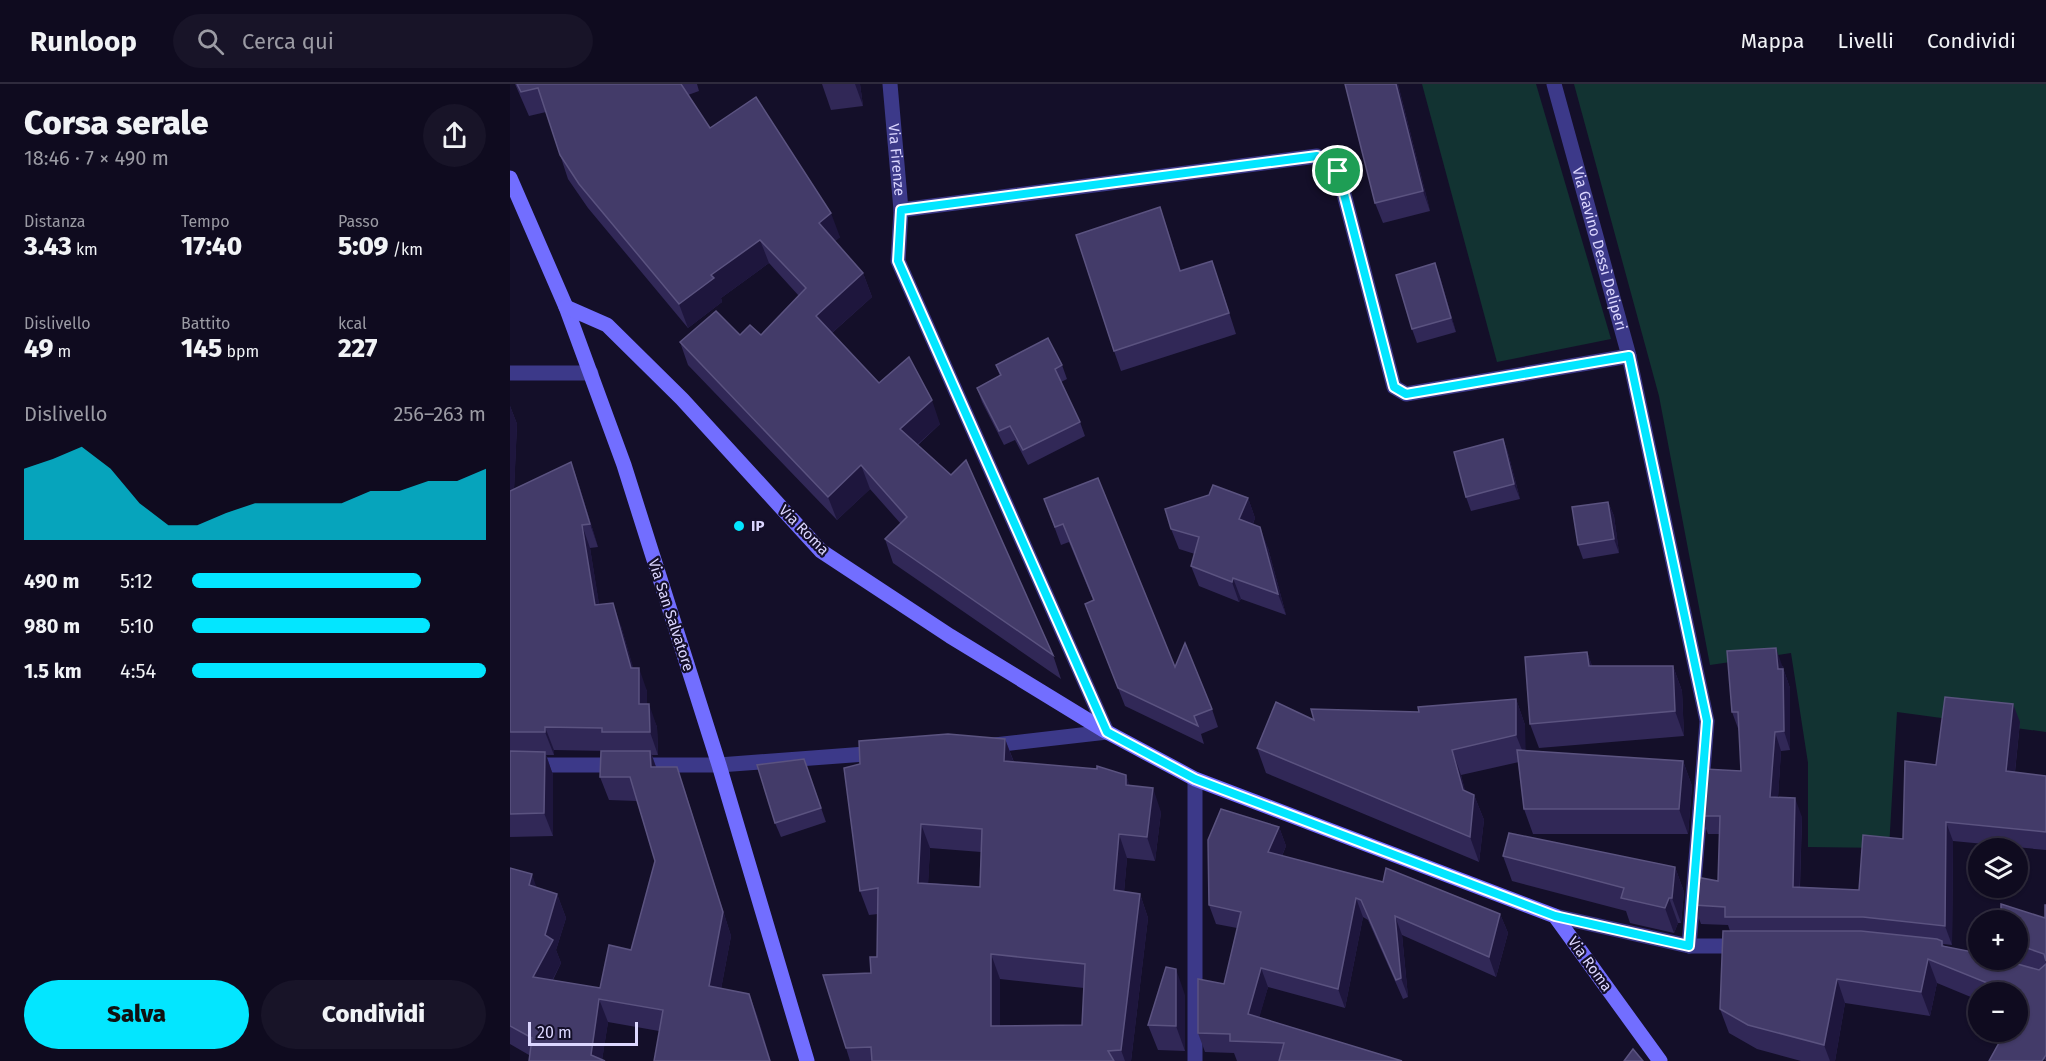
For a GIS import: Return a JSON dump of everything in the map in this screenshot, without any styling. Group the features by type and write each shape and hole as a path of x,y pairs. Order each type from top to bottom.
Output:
{"street":[{"name":"Via Firenze","path":"890,84 901,210 898,261 1107,732"},
{"name":"Via Gavino Dessì Deliperi","path":"1554,84 1629,356 1707,721 1689,946"},
{"path":"901,210 1317,156 1338,171 1394,387 1406,394 1629,356"},
{"name":"Via San Salvatore","path":"510,177 566,307 624,465 719,765 807,1061"},
{"name":"Via Roma","path":"566,307 607,325 682,399 821,551 950,636 1107,732 1195,779 1555,916 1660,1061"},
{"path":"510,373 591,373"},
{"path":"976,747 1107,732"},
{"path":"510,765 719,765 894,752"},
{"path":"1195,779 1196,1061"},
{"path":"1555,916 1689,946 1757,945"}],"green space":[{"path":"1422,84 1536,84 1611,339 1497,362"},
{"path":"1574,84 2046,84 2046,732 1897,712 1889,848 1808,847 1808,763 1791,653 1710,665 1659,396"}],"building":[{"path":"517,84 681,84 710,128 756,97 831,213 819,223 863,273 816,316 879,383 909,357 932,400 900,429 951,475 966,460 1053,655 885,539 907,517 861,465 828,497 680,342 716,311 740,335 750,325 761,335 806,288 760,240 711,275 714,278 679,304 579,184 560,155 538,88 521,92"},
{"path":"1345,84 1396,84 1423,191 1375,203"},
{"path":"1160,207 1180,271 1212,261 1229,313 1114,351 1076,235"},
{"path":"1435,263 1451,318 1412,329 1396,275"},
{"path":"1048,338 1062,365 1055,369 1080,422 1023,450 1010,426 999,431 977,388 1001,375 996,365"},
{"path":"1503,439 1514,484 1466,497 1454,452"},
{"path":"571,462 590,524 582,525 595,605 613,603 631,668 639,668 639,704 649,704 650,732 602,732 602,728 545,727 545,732 510,732 510,491"},
{"path":"1098,478 1175,667 1185,643 1212,709 1194,716 1198,726 1118,688 1085,604 1094,600 1063,524 1055,527 1044,499"},
{"path":"1213,485 1248,498 1239,519 1260,527 1278,594 1233,578 1232,582 1191,566 1199,537 1171,529 1165,509 1209,495"},
{"path":"1608,502 1614,539 1578,545 1572,507"},
{"path":"1776,648 1778,669 1783,669 1784,731 1775,732 1770,797 1795,798 1793,887 1859,890 1863,835 1903,839 1905,761 1936,765 1945,697 2013,704 2006,771 2046,776 2046,832 1946,822 1945,926 1863,917 1725,917 1725,907 1694,905 1696,877 1718,881 1720,816 1701,816 1705,769 1741,771 1738,712 1732,712 1727,651"},
{"path":"1587,652 1589,666 1673,666 1675,711 1530,724 1525,657"},
{"path":"1516,699 1516,735 1452,750 1463,790 1474,795 1470,837 1257,748 1276,702 1314,720 1311,709 1419,712 1418,707"},
{"path":"948,734 1005,739 1004,761 1097,769 1097,766 1126,775 1126,785 1153,788 1147,837 1119,834 1114,890 1140,894 1121,1050 1108,1051 1114,1061 872,1061 871,1047 846,1048 823,975 871,973 870,957 877,957 878,888 860,891 844,768 860,764 859,741","holes":["921,824 982,829 980,887 918,883","991,954 1085,964 1082,1025 991,1026"]},
{"path":"1517,750 1683,761 1679,809 1524,809"},
{"path":"510,751 545,752 544,813 510,814"},
{"path":"601,751 650,751 651,767 677,767 723,912 709,986 749,994 770,1061 654,1061 663,1010 599,999 591,1055 605,1061 529,1061 532,1038 510,1026 510,868 532,874 529,885 557,894 545,935 553,940 533,977 600,988 609,945 631,950 655,861 630,777 600,777"},
{"path":"804,759 821,808 775,823 757,765"},
{"path":"1221,809 1279,827 1268,852 1383,882 1386,868 1500,914 1489,957 1395,916 1401,978 1396,980 1361,900 1356,898 1338,989 1261,968 1248,1014 1402,1061 1279,1061 1284,1043 1230,1041 1230,1034 1198,1033 1198,979 1224,984 1241,912 1209,905 1208,840"},
{"path":"1509,833 1675,867 1672,898 1669,898 1665,908 1621,898 1624,888 1503,856"},
{"path":"2001,904 2020,910 2001,910"},
{"path":"2046,905 2046,961 2044,954 2028,948 2028,913 2045,918"},
{"path":"1723,931 1861,931 1937,939 1942,941 1942,946 1968,951 1968,970 2028,970 2028,967 2039,970 2046,964 2046,1055 2042,1061 1989,1061 1999,1042 2028,1042 2028,982 1985,982 1928,959 1921,992 1837,979 1824,1045 1748,1025 1720,1009"},
{"path":"1166,967 1176,969 1176,1026 1148,1025"},
{"path":"1633,1049 1643,1061 1624,1061"}],"place":[{"name":"IP","path":"739,526"}],"route":[{"path":"1317,156 1338,171 1394,387 1406,394 1629,356 1707,721 1689,946 1555,916 1195,779 1107,732 898,261 901,210 1317,156"}]}
